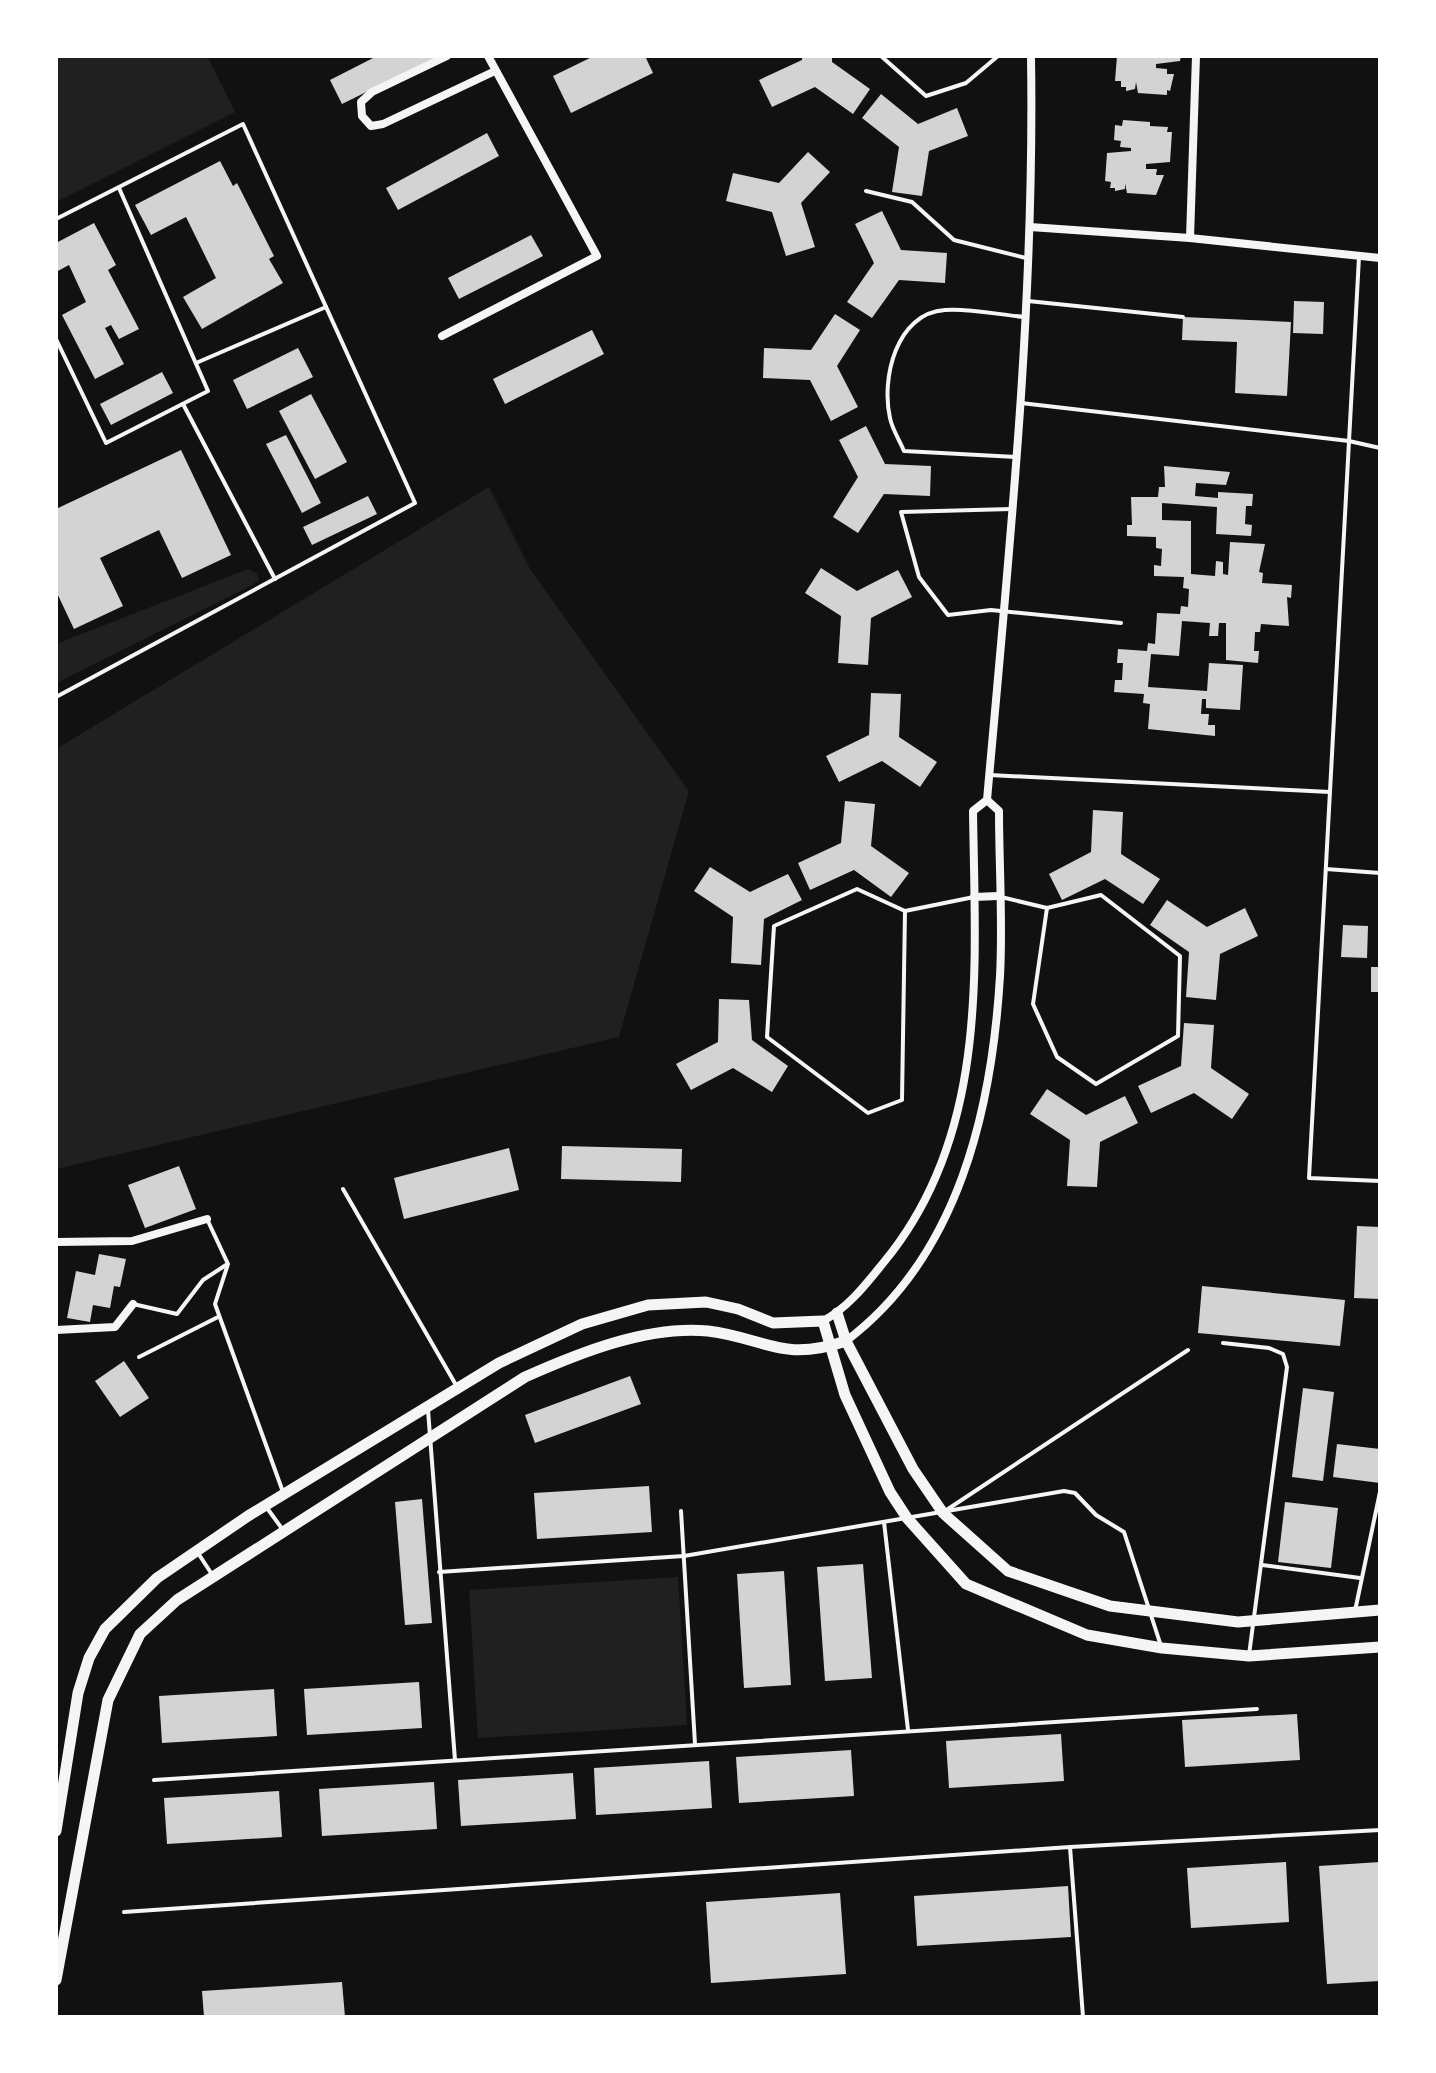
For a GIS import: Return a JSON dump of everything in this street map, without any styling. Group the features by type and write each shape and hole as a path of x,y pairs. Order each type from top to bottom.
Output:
{"street":[{"path":"447,56 372,92 361,102 362,116 371,126 383,124 495,71"},
{"path":"442,336 597,256 488,56"},
{"path":"56,1831 78,1693 89,1658 105,1629 157,1578 428,1403 499,1363 582,1324 648,1305 706,1302 738,1309 773,1323 823,1321 837,1313 861,1290 917,1218 944,1163 963,1094 973,1031 973,811 987,800 1016,457 1030,227 1031,56"},
{"path":"1190,238 1196,56"},
{"path":"1030,227 1190,238 1380,258"},
{"path":"56,1980 108,1700 140,1634 177,1600 525,1377 587,1349 656,1335 708,1331 771,1348 802,1351 830,1346 846,1341 866,1326 903,1283 942,1227 963,1181 991,1060 1000,974 999,811 987,800"},
{"path":"974,897 998,896"},
{"path":"56,1242 132,1241 207,1219"},
{"path":"56,1330 115,1327 133,1304"},
{"path":"837,1313 846,1341 913,1469 943,1513 1008,1571 1110,1606 1255,1622 1380,1610"},
{"path":"823,1321 856,1420 890,1492 907,1518 966,1584 1087,1635 1162,1648 1249,1656 1380,1647"}],"lane":[{"path":"881,56 926,96 966,83 998,56"},
{"path":"56,219 243,124 415,503 56,697"},
{"path":"56,339 106,443 208,391 119,188"},
{"path":"866,191 912,202 954,240 1028,258"},
{"path":"1359,255 1309,1178 1380,1181"},
{"path":"1026,301 1183,317"},
{"path":"196,363 326,307"},
{"path":"1016,457 904,451 890,420 886,384 895,351 911,325 942,310 1025,317"},
{"path":"1019,403 1349,441 1380,448"},
{"path":"183,404 275,579"},
{"path":"1011,509 901,512 919,577 948,615 1003,612 1121,623"},
{"path":"990,775 1330,792"},
{"path":"1326,869 1380,873"},
{"path":"905,911 902,1100 868,1113 767,1037 774,926 857,889 905,911 974,897"},
{"path":"998,896 1047,908 1101,895 1180,956 1178,1036 1096,1084 1057,1057 1033,1004 1047,908"},
{"path":"343,1189 458,1387"},
{"path":"207,1219 228,1264 215,1304 284,1494"},
{"path":"133,1304 177,1314 203,1280 228,1264"},
{"path":"139,1357 219,1316"},
{"path":"1223,1343 1269,1348 1283,1354 1287,1367 1249,1656"},
{"path":"943,1513 1188,1350"},
{"path":"428,1403 455,1760"},
{"path":"439,1572 684,1556 1064,1491 1075,1493 1096,1515 1124,1532 1162,1648"},
{"path":"1355,1614 1380,1492"},
{"path":"265,1506 284,1532"},
{"path":"681,1511 695,1745"},
{"path":"884,1522 908,1731"},
{"path":"197,1551 213,1577"},
{"path":"1262,1565 1360,1578"},
{"path":"154,1780 1257,1709"},
{"path":"124,1912 1070,1847 1380,1830"},
{"path":"1070,1847 1083,2017"}],"shaded area":[{"path":"56,56 207,56 235,112 56,202"},
{"path":"489,487 530,569 689,791 619,1037 56,1169 56,749"},
{"path":"248,569 257,574 259,580 252,585 56,683 56,644"},
{"path":"678,1577 687,1725 478,1738 469,1590"}],"building":[{"path":"377,56 439,56 342,104 330,80"},
{"path":"594,56 645,56 653,73 571,113 553,76"},
{"path":"802,56 832,56 832,62 870,89 853,114 815,87 772,107 759,80 802,60"},
{"path":"1117,56 1181,56 1180,61 1156,64 1156,68 1167,69 1167,74 1174,74 1167,95 1138,93 1136,82 1135,89 1126,91 1126,87 1121,87 1121,81 1115,81"},
{"path":"881,94 918,124 957,108 968,136 929,151 922,196 892,192 899,147 862,118"},
{"path":"1123,120 1150,122 1150,126 1168,127 1167,132 1172,132 1170,162 1146,164 1146,169 1157,169 1156,175 1164,175 1156,195 1127,193 1125,183 1125,189 1115,191 1115,188 1110,188 1111,182 1105,181 1107,153 1131,151 1131,148 1120,147 1121,141 1114,140 1115,125 1122,126"},
{"path":"487,133 499,156 398,210 386,188"},
{"path":"808,152 830,172 801,203 815,247 786,256 772,212 726,201 733,173 779,183"},
{"path":"220,161 233,186 237,183 274,256 269,259 283,283 202,329 183,297 216,278 186,217 151,235 135,205"},
{"path":"882,211 901,250 947,253 945,283 899,280 872,318 847,302 874,263 855,224"},
{"path":"94,223 116,265 108,270 139,329 119,339 111,325 105,328 124,364 95,379 62,315 86,302 69,265 56,272 56,243"},
{"path":"531,235 543,256 459,299 448,278"},
{"path":"1294,301 1324,302 1323,334 1293,333"},
{"path":"835,314 860,330 837,366 858,407 831,421 810,380 763,378 764,348 811,350"},
{"path":"1183,317 1291,322 1287,396 1235,393 1237,342 1182,340"},
{"path":"592,330 604,354 505,404 493,379"},
{"path":"298,348 313,377 247,409 233,380"},
{"path":"162,372 173,393 111,425 100,404"},
{"path":"311,394 347,462 315,479 279,411"},
{"path":"866,426 885,464 931,466 930,496 884,494 858,533 833,517 858,477 839,440"},
{"path":"286,435 321,503 302,513 266,444"},
{"path":"181,450 231,555 182,578 159,530 100,558 123,606 74,629 56,591 56,509"},
{"path":"1164,466 1230,472 1226,485 1196,483 1195,496 1218,498 1218,492 1253,494 1252,506 1246,506 1245,524 1252,525 1251,536 1216,534 1217,507 1162,503 1162,520 1191,521 1191,574 1215,576 1216,561 1223,562 1223,574 1228,575 1230,542 1265,544 1259,572 1263,573 1262,583 1292,585 1291,598 1287,597 1289,626 1261,624 1260,632 1255,632 1254,651 1259,651 1258,663 1226,660 1226,623 1219,623 1218,636 1209,636 1210,623 1182,621 1179,656 1151,654 1148,687 1207,691 1209,663 1243,665 1240,710 1206,708 1206,699 1202,699 1201,714 1209,714 1208,725 1215,725 1215,736 1148,729 1150,704 1143,703 1144,694 1114,692 1115,680 1122,680 1123,663 1117,663 1118,649 1147,651 1148,643 1155,644 1157,613 1180,614 1181,606 1188,607 1189,589 1183,588 1184,577 1154,576 1154,565 1161,566 1162,549 1156,548 1156,537 1127,536 1127,525 1132,525 1131,497 1158,497 1159,487 1165,487"},
{"path":"368,496 377,514 312,545 303,527"},
{"path":"821,568 857,591 898,570 912,597 871,618 868,665 838,663 841,616 805,593"},
{"path":"871,693 901,694 899,737 937,762 920,787 882,761 839,782 826,756 869,735"},
{"path":"845,801 875,804 871,846 909,873 891,897 854,870 810,890 798,863 841,843"},
{"path":"1093,810 1123,812 1121,854 1160,879 1143,904 1105,879 1062,900 1049,874 1091,852"},
{"path":"710,867 750,892 788,874 802,900 764,919 761,965 731,963 733,917 694,891"},
{"path":"1167,900 1207,927 1245,908 1258,936 1220,954 1216,1000 1186,997 1189,952 1150,925"},
{"path":"1343,925 1368,926 1367,958 1341,957"},
{"path":"1371,967 1380,967 1380,992 1371,992"},
{"path":"719,999 749,1000 752,1040 788,1066 772,1092 733,1068 691,1090 676,1064 718,1042"},
{"path":"1184,1023 1214,1025 1211,1068 1249,1094 1232,1119 1194,1093 1151,1113 1138,1086 1181,1066"},
{"path":"1047,1089 1086,1115 1125,1096 1138,1123 1100,1142 1097,1187 1067,1186 1070,1140 1030,1114"},
{"path":"562,1146 682,1149 681,1182 561,1179"},
{"path":"509,1148 519,1190 404,1219 394,1178"},
{"path":"179,1166 196,1209 145,1228 128,1185"},
{"path":"1357,1226 1380,1227 1380,1299 1354,1298"},
{"path":"99,1254 126,1259 120,1287 114,1286 110,1308 93,1305 90,1322 67,1318 76,1271 95,1275"},
{"path":"1202,1286 1345,1300 1340,1346 1198,1333"},
{"path":"124,1361 149,1398 120,1417 95,1381"},
{"path":"630,1376 641,1404 535,1443 525,1415"},
{"path":"1303,1388 1334,1392 1323,1481 1292,1477"},
{"path":"1337,1444 1380,1449 1380,1483 1333,1477"},
{"path":"649,1486 652,1532 537,1539 534,1493"},
{"path":"422,1499 432,1623 405,1625 395,1502"},
{"path":"1285,1502 1338,1508 1331,1568 1278,1562"},
{"path":"863,1564 872,1678 825,1681 817,1567"},
{"path":"784,1571 791,1685 744,1688 737,1574"},
{"path":"419,1682 422,1728 307,1735 304,1689"},
{"path":"274,1689 277,1736 162,1743 159,1696"},
{"path":"1297,1714 1300,1760 1185,1767 1182,1720"},
{"path":"1061,1734 1064,1781 949,1788 946,1741"},
{"path":"851,1750 854,1796 739,1803 736,1757"},
{"path":"709,1761 712,1808 596,1815 594,1768"},
{"path":"573,1773 576,1819 461,1826 458,1780"},
{"path":"434,1782 437,1829 322,1836 319,1789"},
{"path":"279,1791 282,1837 167,1844 164,1798"},
{"path":"1286,1862 1289,1922 1191,1928 1187,1868"},
{"path":"1380,1862 1380,1981 1327,1984 1319,1866"},
{"path":"1068,1886 1071,1937 917,1946 914,1896"},
{"path":"840,1893 846,1974 711,1983 706,1902"},
{"path":"342,1982 345,2017 204,2017 202,1991"}]}
